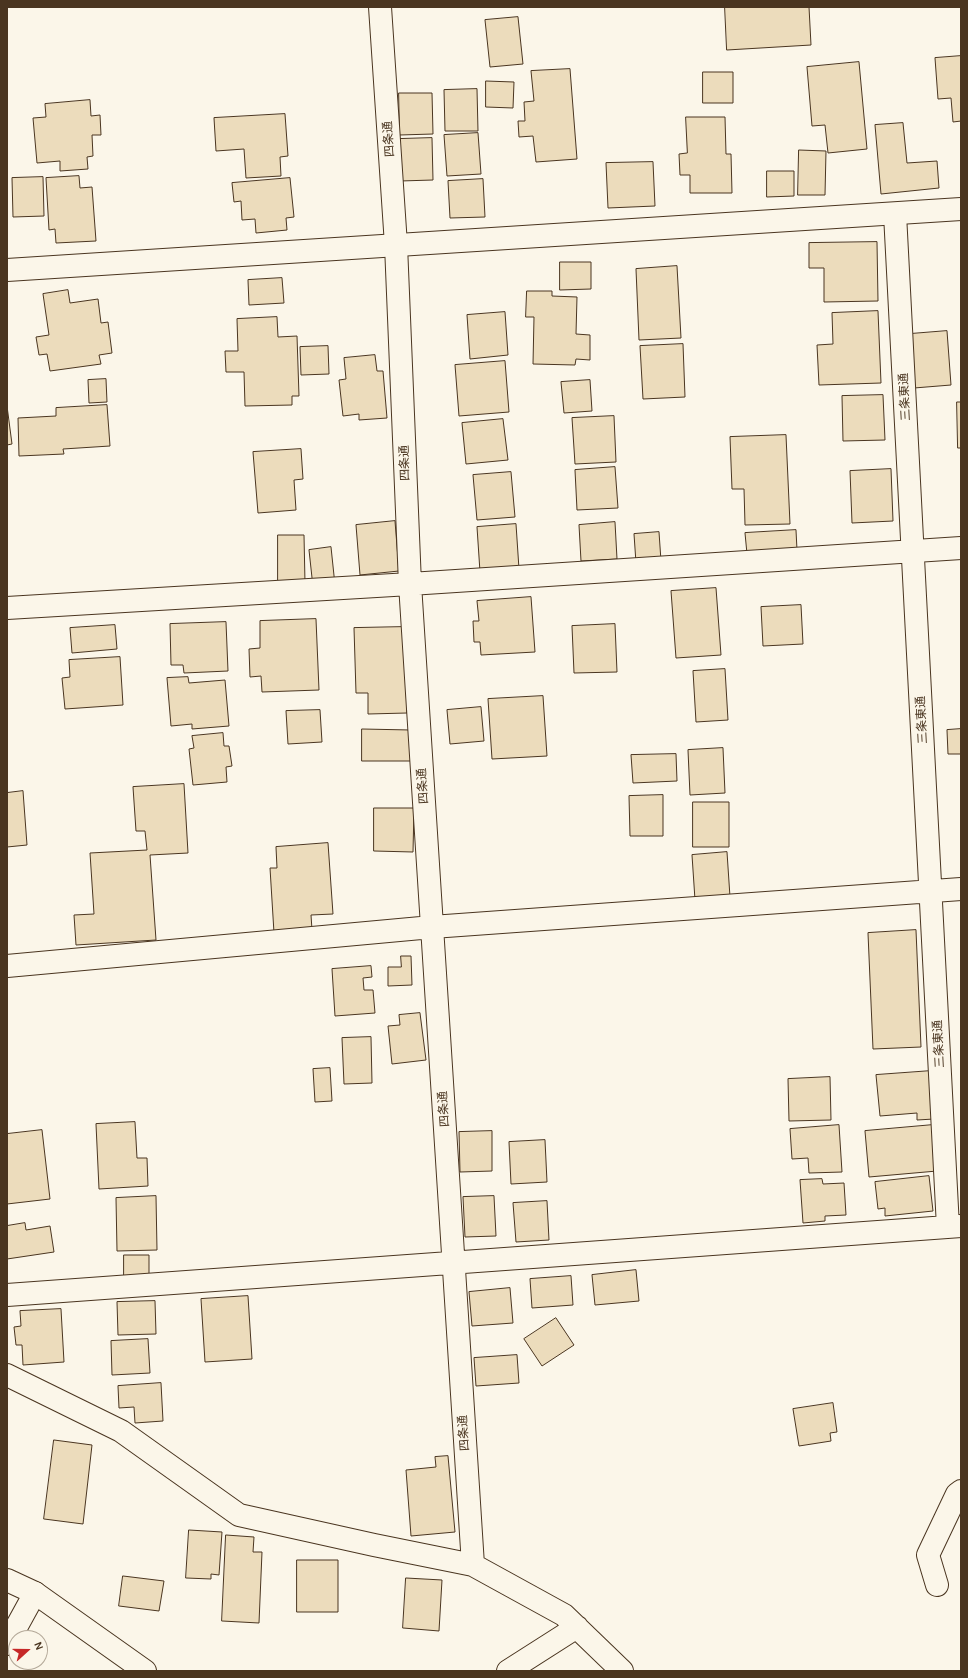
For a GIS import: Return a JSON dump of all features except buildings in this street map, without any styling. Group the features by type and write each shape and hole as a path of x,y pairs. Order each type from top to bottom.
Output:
{"street":[{"name":"四条通","path":"380,7 396,245 410,584 473,1565"},
{"path":"7,270 961,209"},
{"name":"三条東通","path":"896,214 931,891 954,1227"},
{"path":"7,608 410,584 961,548"},
{"path":"7,966 432,927 961,889"},
{"path":"7,1295 954,1227"},
{"path":"7,1375 121,1431 239,1515 473,1565 564,1614 622,1671"},
{"path":"938,1585 928,1555 957,1494 961,1492"},
{"path":"7,1580 35,1592 144,1671"},
{"path":"7,1644 35,1592"},
{"path":"508,1671 577,1627"}]}
